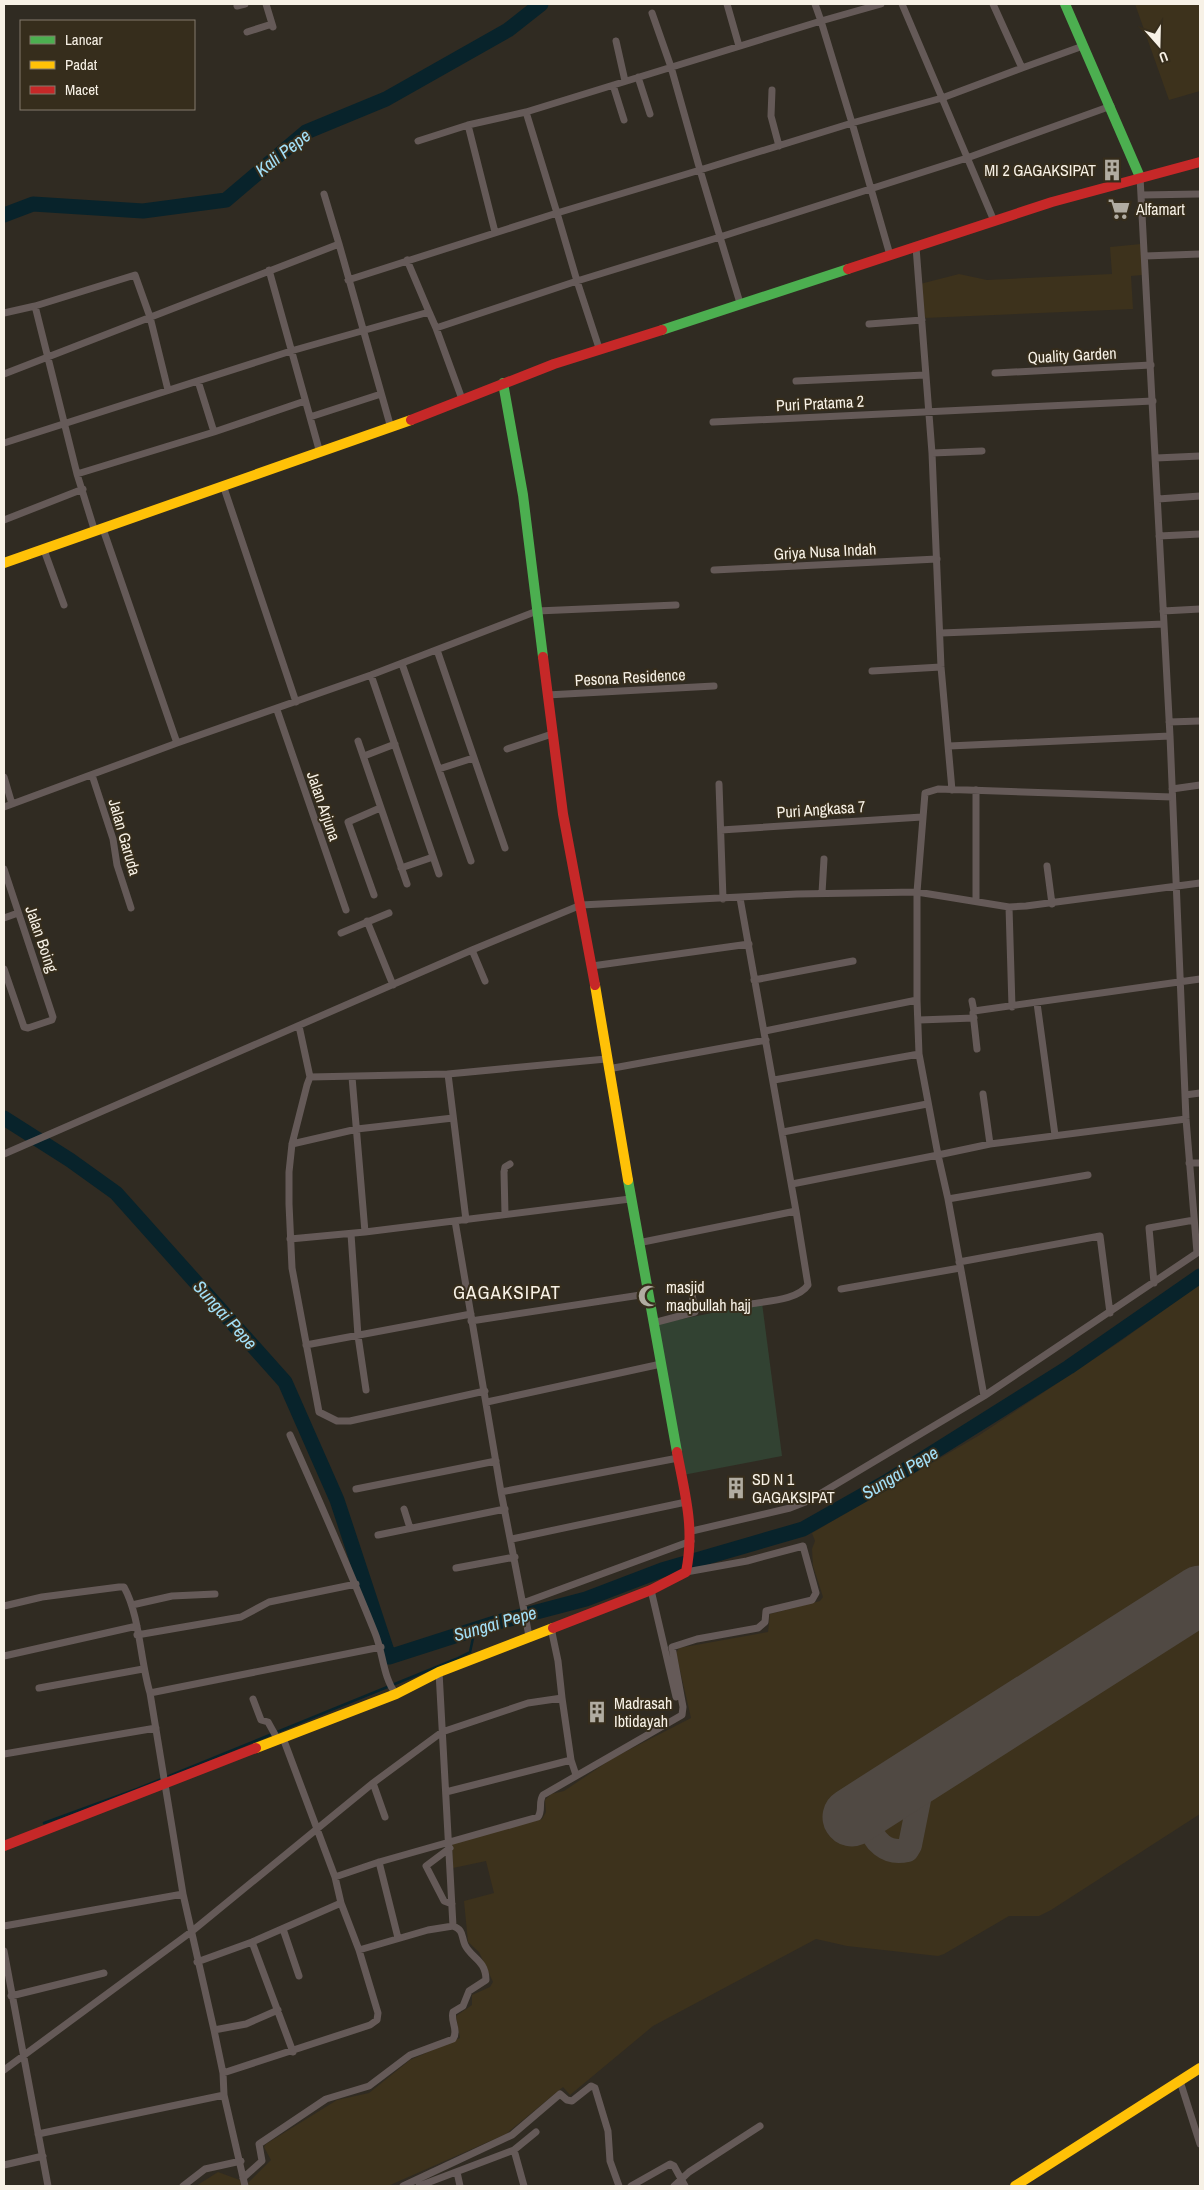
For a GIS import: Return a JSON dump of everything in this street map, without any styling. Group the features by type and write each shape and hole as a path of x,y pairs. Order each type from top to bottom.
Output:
{"main road":[{"path":"1065,4 1112,106 1140,177"},
{"path":"4,563 390,428 599,348 643,336 1086,192 1200,162"},
{"path":"4,1846 166,1782 276,1735 394,1693 528,1631 551,1628 651,1590 687,1568 691,1540 686,1502 630,1199 592,966 563,814 523,495 503,384"},
{"path":"1015,2186 1200,2068"}],"street":[{"path":"247,32 273,26 266,4"},
{"path":"727,4 739,46"},
{"path":"815,4 890,255"},
{"path":"418,141 468,125 526,112 881,4"},
{"path":"902,4 994,221"},
{"path":"994,4 1022,68"},
{"path":"652,13 672,67 700,170 740,303"},
{"path":"616,41 625,81"},
{"path":"348,280 558,213 942,98 1083,46"},
{"path":"638,77 650,114"},
{"path":"613,85 624,120"},
{"path":"772,90 771,116 779,146"},
{"path":"436,328 577,281 872,190 1112,106"},
{"path":"526,112 599,348"},
{"path":"468,125 496,232"},
{"path":"524,1606 691,1540 808,1501 984,1396 1198,1252 1186,1119 1170,736 1140,177"},
{"path":"324,194 390,428"},
{"path":"1141,196 1200,194"},
{"path":"4,374 339,244"},
{"path":"916,247 932,453 941,667 952,790"},
{"path":"1145,256 1200,254"},
{"path":"407,260 436,328 462,399"},
{"path":"269,270 320,452"},
{"path":"4,313 36,306 133,274 137,276 150,317 168,390"},
{"path":"36,306 77,474 177,743"},
{"path":"4,443 291,351 429,312"},
{"path":"869,324 922,320"},
{"name":"Quality Garden","path":"995,373 1151,365"},
{"path":"796,382 925,375"},
{"path":"198,381 214,432"},
{"path":"310,417 381,394"},
{"path":"77,474 214,432 305,401"},
{"name":"Puri Pratama 2","path":"713,422 1152,401"},
{"path":"932,453 982,451"},
{"path":"1156,458 1200,456"},
{"path":"223,485 296,702"},
{"path":"4,520 83,489"},
{"path":"1158,499 1200,496"},
{"path":"1160,536 1200,534"},
{"path":"44,550 64,605"},
{"name":"Griya Nusa Indah","path":"714,570 937,559"},
{"path":"4,807 177,743 276,710 402,664 537,611 676,605"},
{"path":"1163,611 1200,609"},
{"path":"941,633 1164,624"},
{"path":"437,650 505,848"},
{"path":"402,664 471,861"},
{"path":"872,671 941,667"},
{"path":"371,675 439,874"},
{"name":"Pesona Residence","path":"547,695 714,686"},
{"name":"Jalan Arjuna","path":"276,710 346,910"},
{"path":"1169,722 1200,721"},
{"path":"506,749 552,734"},
{"path":"949,746 1170,736"},
{"path":"358,740 407,884"},
{"path":"364,756 395,744"},
{"path":"439,769 474,758"},
{"name":"Jalan Garuda","path":"92,775 115,844 117,865 131,908"},
{"path":"4,778 12,804"},
{"path":"719,784 723,898"},
{"path":"984,1396 919,1054 917,892 924,793 933,789 1172,793 1200,785"},
{"path":"976,790 976,900"},
{"path":"374,895 348,822 380,808"},
{"name":"Puri Angkasa 7","path":"721,830 922,817"},
{"path":"401,868 433,857"},
{"path":"822,893 824,859"},
{"path":"1047,866 1052,904"},
{"name":"Jalan Boing","path":"4,869 53,1017 51,1021 28,1028 23,1025 4,969"},
{"path":"4,1154 472,950 581,905 822,893 917,892 976,900 1009,907 1052,904 1200,883"},
{"path":"740,898 774,1080 808,1285 800,1292 790,1296 750,1304"},
{"path":"1009,907 1012,1006"},
{"path":"4,918 18,913"},
{"path":"341,932 389,913"},
{"path":"367,922 393,985"},
{"path":"592,966 748,944"},
{"path":"472,950 486,981"},
{"path":"754,980 853,961"},
{"path":"919,1020 973,1014 1012,1006 1200,979"},
{"path":"765,1031 917,1000"},
{"path":"972,1000 977,1049"},
{"path":"1037,1003 1055,1135"},
{"path":"299,1026 310,1077 292,1144 289,1172 290,1239 292,1268 317,1408 322,1414 337,1420 350,1422 485,1392"},
{"path":"310,1077 448,1074 607,1064 766,1040"},
{"path":"774,1080 919,1054"},
{"path":"448,1074 466,1220"},
{"path":"352,1076 365,1232"},
{"path":"1185,1095 1200,1093"},
{"path":"983,1094 990,1144"},
{"path":"783,1132 927,1104"},
{"path":"292,1144 357,1129 453,1118"},
{"path":"792,1184 990,1144 1186,1119"},
{"path":"1189,1163 1200,1163"},
{"path":"506,1214 504,1172 505,1166 510,1164"},
{"path":"948,1199 1088,1175"},
{"path":"290,1239 350,1234 630,1199"},
{"path":"638,1243 796,1211"},
{"path":"1154,1283 1148,1228 1194,1220"},
{"path":"455,1221 501,1492 512,1539 528,1631"},
{"path":"350,1234 358,1336 366,1390"},
{"path":"842,1289 1100,1236 1110,1313"},
{"path":"306,1345 471,1318 647,1294"},
{"path":"653,1324 695,1312 692,1294"},
{"path":"487,1402 661,1364"},
{"path":"290,1435 356,1584 381,1647 394,1693"},
{"path":"501,1492 678,1458"},
{"path":"356,1490 496,1462"},
{"path":"512,1539 686,1502"},
{"path":"404,1509 410,1528"},
{"path":"378,1535 505,1509"},
{"path":"335,1877 379,1862 450,1845 538,1817 541,1813 540,1799 543,1795 576,1774 682,1716 684,1707 672,1658 672,1647 704,1637 758,1628 765,1622 766,1611 812,1600 816,1593 803,1546 747,1561 687,1568"},
{"path":"456,1568 515,1557"},
{"path":"137,1635 241,1616 269,1602 356,1584"},
{"path":"4,1606 42,1598 119,1587 124,1587 132,1605 166,1782 182,1894 214,2030 223,2073 224,2095 241,2161 245,2186"},
{"path":"651,1590 676,1697"},
{"path":"132,1605 172,1596 214,1594"},
{"path":"4,1656 136,1626"},
{"path":"551,1628 558,1661 571,1760 576,1774"},
{"path":"150,1693 381,1647"},
{"path":"38,1688 143,1669"},
{"path":"243,2178 262,2161 259,2144 319,2104 339,2094 369,2086 400,2061 455,2037 453,2012 463,2006 469,1991 484,1982 486,1978 478,1957 465,1945 463,1934 453,1926 439,1672"},
{"path":"4,2070 191,1932 373,1783 442,1732 528,1702 562,1698"},
{"path":"223,2073 293,2052 370,2025 377,2020 378,2013 359,1950 341,1903 335,1877 276,1735 268,1722 261,1720 253,1699"},
{"path":"4,1754 156,1728"},
{"path":"446,1792 571,1760"},
{"path":"373,1783 385,1817"},
{"path":"450,1845 426,1866 444,1901 452,1904"},
{"path":"379,1862 398,1938"},
{"path":"4,1926 182,1894"},
{"path":"197,1962 252,1942 341,1903"},
{"path":"359,1950 398,1938 453,1926"},
{"path":"283,1929 299,1976"},
{"path":"252,1942 293,2052"},
{"path":"4,1951 6,1984 11,1996 48,2186"},
{"path":"11,1996 104,1974"},
{"path":"214,2030 246,2024 278,2010"},
{"path":"1180,2081 1200,2144"},
{"path":"403,2186 512,2135 560,2094 567,2100 572,2101 591,2086 594,2088 608,2131 610,2161 619,2186"},
{"path":"38,2134 224,2095"},
{"path":"674,2186 683,2183 760,2126"},
{"path":"419,2186 514,2150 536,2132"},
{"path":"514,2150 524,2186"},
{"path":"4,2165 42,2156"},
{"path":"183,2186 205,2169 241,2161"},
{"path":"631,2186 667,2164 674,2166 683,2183"},
{"path":"457,2172 460,2186"}],"shaded area":[{"path":"1135,4 1200,4 1200,91 1169,100"},
{"path":"1141,244 1142,275 1131,276 1133,309 924,318 920,284 959,274 987,280 1112,274 1110,247"},
{"path":"1200,1284 1200,1814 1051,1910 1039,1916 1009,1916 938,1956 847,1946 816,1939 653,2026 570,2095 563,2087 506,2134 388,2186 196,2186 218,2172 248,2183 271,2160 264,2147 266,2144 337,2100 369,2093 410,2060 460,2038 456,2016 472,2005 472,1995 490,1987 493,1982 479,1952 468,1942 464,1901 494,1893 486,1861 453,1868 452,1845 454,1843 542,1819 546,1812 545,1800 551,1794 564,1791 613,1758 691,1718 676,1653 679,1648 768,1632 770,1614 820,1601 823,1597 813,1566 812,1549 815,1541 812,1533 978,1436 1121,1341"}],"green space":[{"path":"762,1303 782,1456 683,1475 657,1324"}],"waterway":[{"name":"Kali Pepe","path":"4,215 33,204 143,211 226,200 306,132 386,99 508,30 541,4"},
{"name":"Sungai Pepe","path":"4,1118 70,1160 116,1193 285,1382 337,1500 389,1657 498,1622 586,1599 662,1570 803,1529 886,1482 1069,1367 1200,1276"},
{"path":"44,1823 137,1789 456,1659 470,1652 475,1629"}],"taxiway":[{"path":"912,1779 892,1781 879,1788 872,1798 868,1811 869,1824 874,1836 882,1845 893,1850 907,1850 910,1845 922,1785 925,1778 941,1760"}],"runway":[{"path":"852,1817 1200,1595"}],"traffic: fast":[{"path":"1065,4 1140,177"},
{"path":"662,330 848,269"},
{"path":"503,383 523,495 543,657"},
{"path":"628,1180 677,1452"}],"traffic: slow":[{"path":"4,563 411,420"},
{"path":"595,985 628,1180"},
{"path":"256,1748 396,1694 439,1672 553,1628"},
{"path":"1015,2186 1200,2068"}],"traffic: jam":[{"path":"848,269 1052,202 1200,162"},
{"path":"411,420 554,364 662,330"},
{"path":"543,657 563,814 595,985"},
{"path":"553,1628 651,1590 686,1572 690,1541 688,1512 677,1452"},
{"path":"4,1846 256,1748"}],"place":[{"name":"MI 2 GAGAKSIPAT","path":"1112,170"},
{"name":"Alfamart","path":"1119,209"},
{"name":"masjid maqbullah hajj","path":"649,1296"},
{"name":"SD N 1 GAGAKSIPAT","path":"736,1488"},
{"name":"Madrasah Ibtidayah","path":"597,1712"}],"district":[{"name":"GAGAKSIPAT","path":"507,1292"}]}
